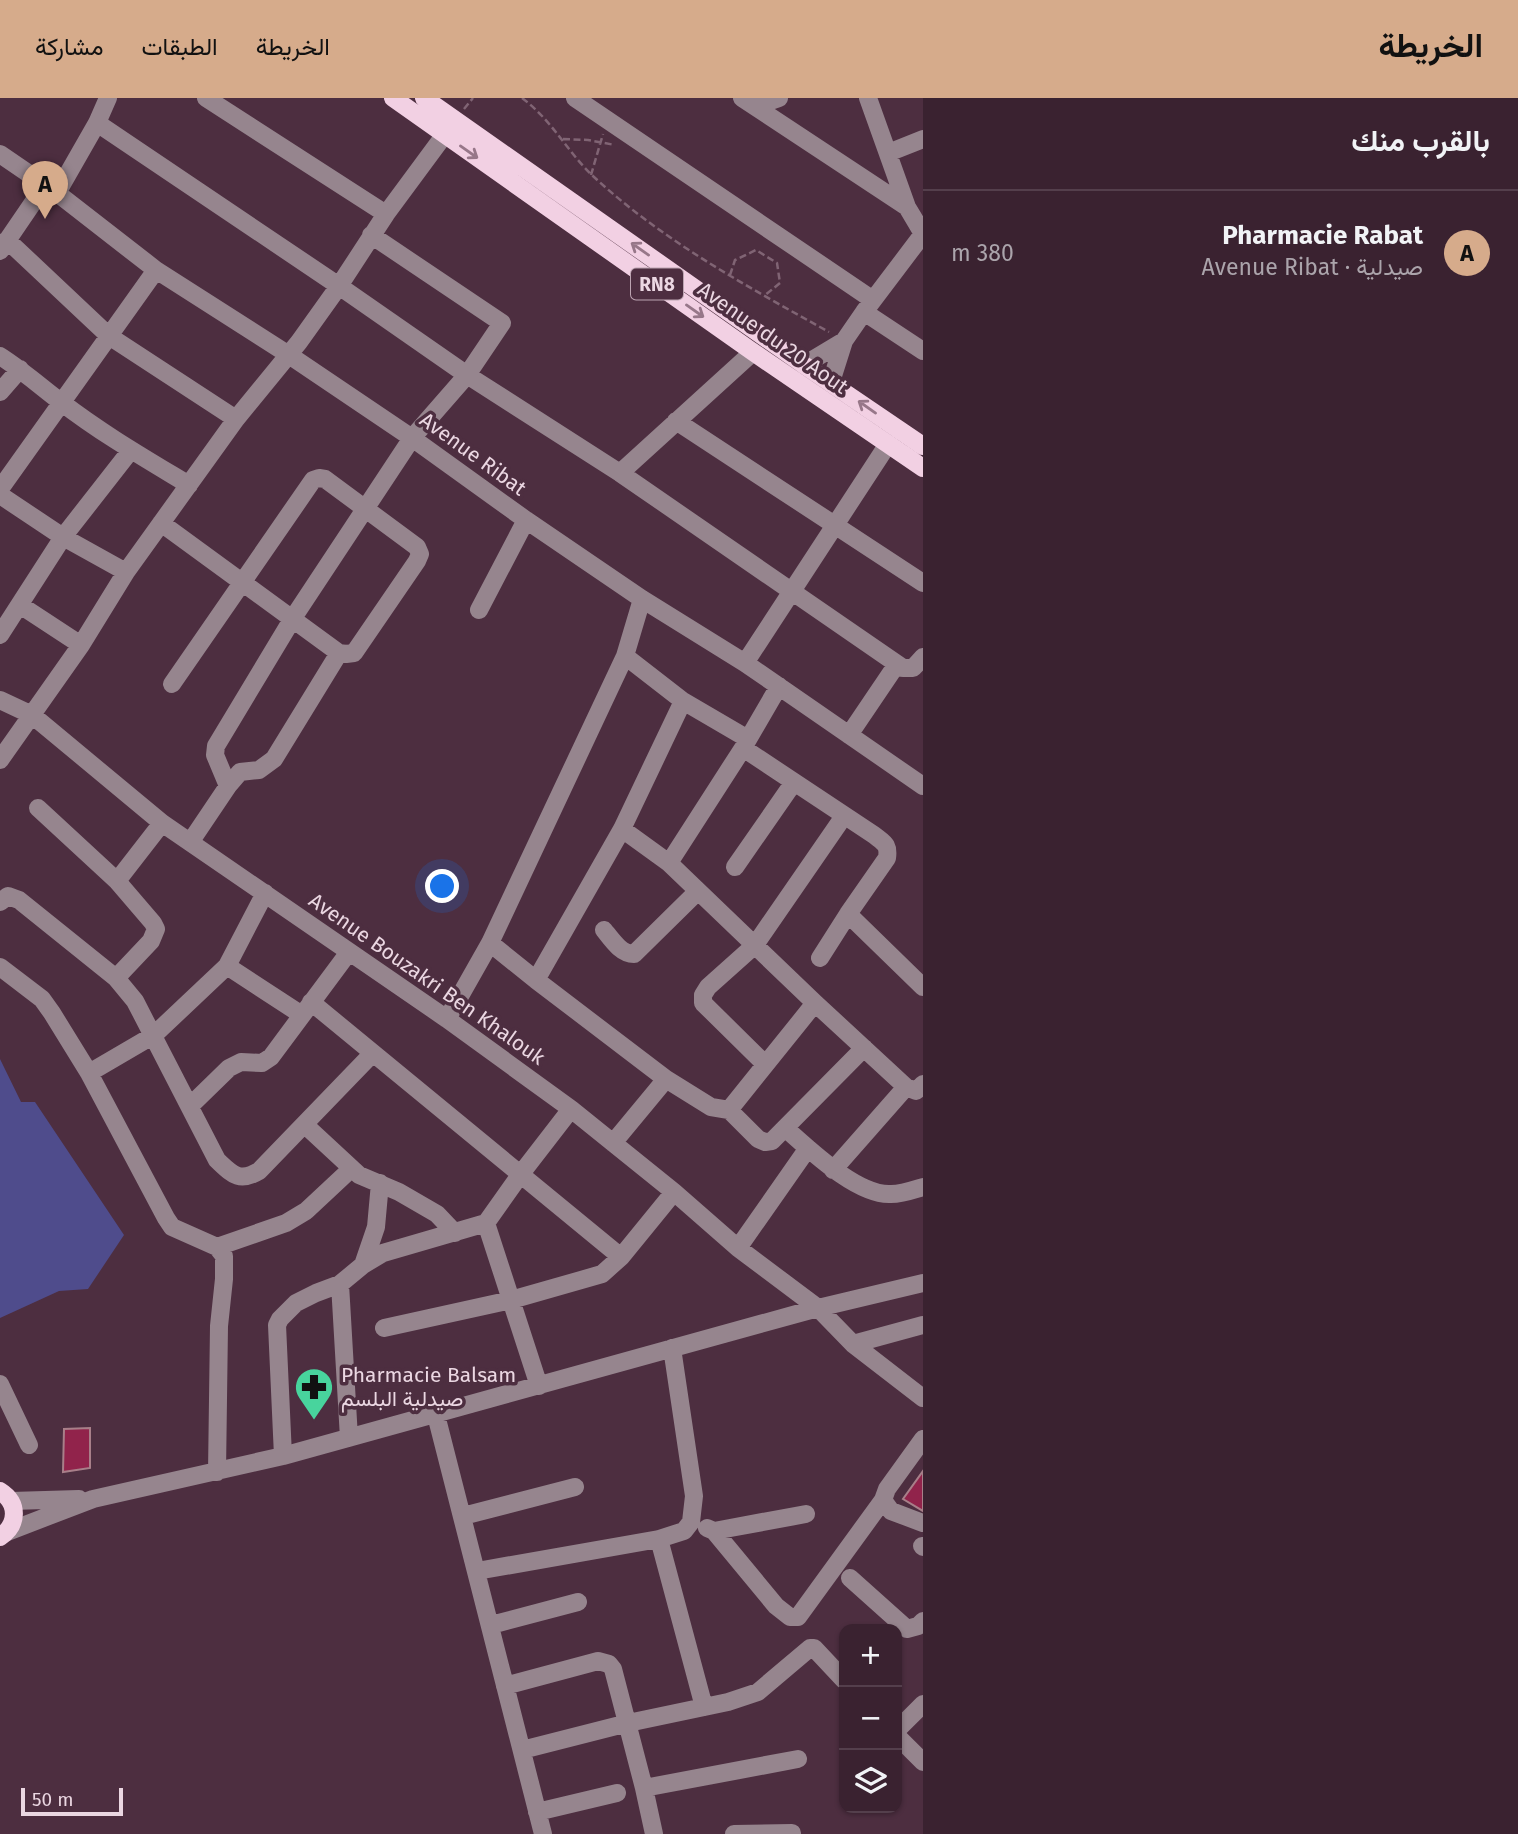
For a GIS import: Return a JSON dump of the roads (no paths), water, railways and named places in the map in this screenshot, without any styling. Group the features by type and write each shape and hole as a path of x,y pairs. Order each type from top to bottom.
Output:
{"main road":[{"name":"Avenue du 20 Aout","path":"393,98 450,128 923,446"},
{"name":"Avenue du 20 Aout","path":"424,98 450,128 753,352 923,468"},
{"path":"2,1536 12,1525 14,1517 14,1509 6,1496"}],"street":[{"path":"108,98 97,123 51,189 4,246 109,336 236,419"},
{"path":"206,98 386,214"},
{"path":"575,98 869,306 923,351"},
{"path":"749,102 779,98"},
{"path":"831,382 845,341 923,234 907,207 868,98"},
{"path":"749,102 907,207"},
{"path":"97,123 467,375 620,473 903,668 914,668 923,657"},
{"path":"0,760 81,645 126,572 236,419 289,355 340,286 371,235 450,128"},
{"path":"888,153 923,139"},
{"name":"Avenue Ribat","path":"0,154 51,189 156,270 289,355 642,599 746,663 923,786"},
{"path":"228,786 215,755 216,746 293,618 412,439 467,375 502,323 371,235"},
{"path":"0,489 156,270"},
{"path":"804,365 845,341"},
{"path":"620,473 753,352"},
{"path":"0,356 62,403 189,485"},
{"path":"0,392 20,369"},
{"path":"676,421 923,583"},
{"path":"746,663 888,444"},
{"path":"0,635 63,537 131,450"},
{"path":"161,523 241,583 339,653 346,654 354,653 420,554 417,547 325,479 313,480 241,583 172,684"},
{"path":"0,495 63,537 126,572"},
{"path":"479,610 526,520"},
{"path":"447,1019 490,943 625,656 642,599"},
{"path":"20,605 81,645"},
{"path":"191,841 240,772 259,770 274,759 339,653"},
{"path":"625,656 794,782 886,844 887,858 820,958"},
{"path":"849,735 897,664"},
{"path":"669,863 779,686"},
{"name":"Avenue Bouzakri Ben Khalouk","path":"0,700 32,715 162,823 447,1019 571,1109 738,1248 818,1308 853,1344 923,1398"},
{"path":"536,980 622,828 683,701"},
{"path":"735,867 794,782"},
{"path":"38,808 117,881 156,929 151,941 116,978"},
{"path":"765,1064 703,1003 703,995 708,987 755,945 844,816"},
{"path":"117,881 162,823"},
{"path":"622,828 669,863 864,1048 915,1085 833,1170"},
{"path":"604,930 623,951 629,955 634,954 698,891"},
{"path":"89,1073 154,1035 227,966 265,893"},
{"path":"0,901 8,896 19,900 116,978 135,1001 154,1035 217,1160 239,1177 245,1178 259,1171 373,1053"},
{"path":"848,914 923,987"},
{"path":"490,943 666,1079 711,1107 729,1110 758,1139 765,1142 772,1141 864,1048"},
{"path":"190,1106 229,1069 241,1062 262,1063 271,1057 349,952"},
{"path":"227,966 306,1008 373,1053 621,1257"},
{"path":"0,967 42,999 52,1013 89,1073 166,1218 173,1227 217,1247 224,1256 219,1325 217,1472"},
{"path":"729,1110 815,1003"},
{"path":"612,1143 666,1079"},
{"path":"283,1456 277,1325 280,1319 296,1303 340,1284 383,1253 486,1223 571,1109"},
{"path":"305,1125 359,1175 437,1214 455,1233"},
{"path":"785,1128 833,1170 873,1192 889,1195 923,1187"},
{"path":"738,1248 808,1148"},
{"path":"217,1247 286,1223 306,1211 351,1169"},
{"path":"363,1265 376,1227 380,1184"},
{"path":"384,1328 511,1300 602,1274 621,1257 674,1192"},
{"path":"486,1223 538,1387"},
{"path":"2,1536 93,1499 283,1456 818,1308 923,1283"},
{"path":"340,1284 349,1438"},
{"path":"853,1344 923,1325"},
{"path":"477,1571 660,1539 684,1531 691,1522 694,1496 672,1348"},
{"path":"0,1384 29,1445"},
{"path":"436,1415 543,1834"},
{"path":"691,1522 715,1531 776,1606 790,1617 798,1617 883,1500 887,1489 923,1439"},
{"path":"463,1516 575,1486"},
{"path":"6,1496 93,1499"},
{"path":"883,1500 891,1511 923,1523"},
{"path":"715,1531 806,1514"},
{"path":"660,1539 704,1707"},
{"path":"850,1578 907,1629 918,1626 923,1621"},
{"path":"491,1625 578,1602"},
{"path":"522,1750 728,1702 758,1692 810,1648 814,1648 839,1675"},
{"path":"505,1686 598,1661 609,1664 613,1669 628,1724 654,1834"},
{"path":"902,1727 923,1704"},
{"path":"902,1739 923,1762"},
{"path":"644,1788 798,1759"},
{"path":"537,1812 617,1793"},
{"path":"738,1834 792,1833"}],"place":[{"name":"Pharmacie Rabat","path":"45,219"},
{"name":"Pharmacie Balsam صيدلية البلسم","path":"314,1421"}]}
